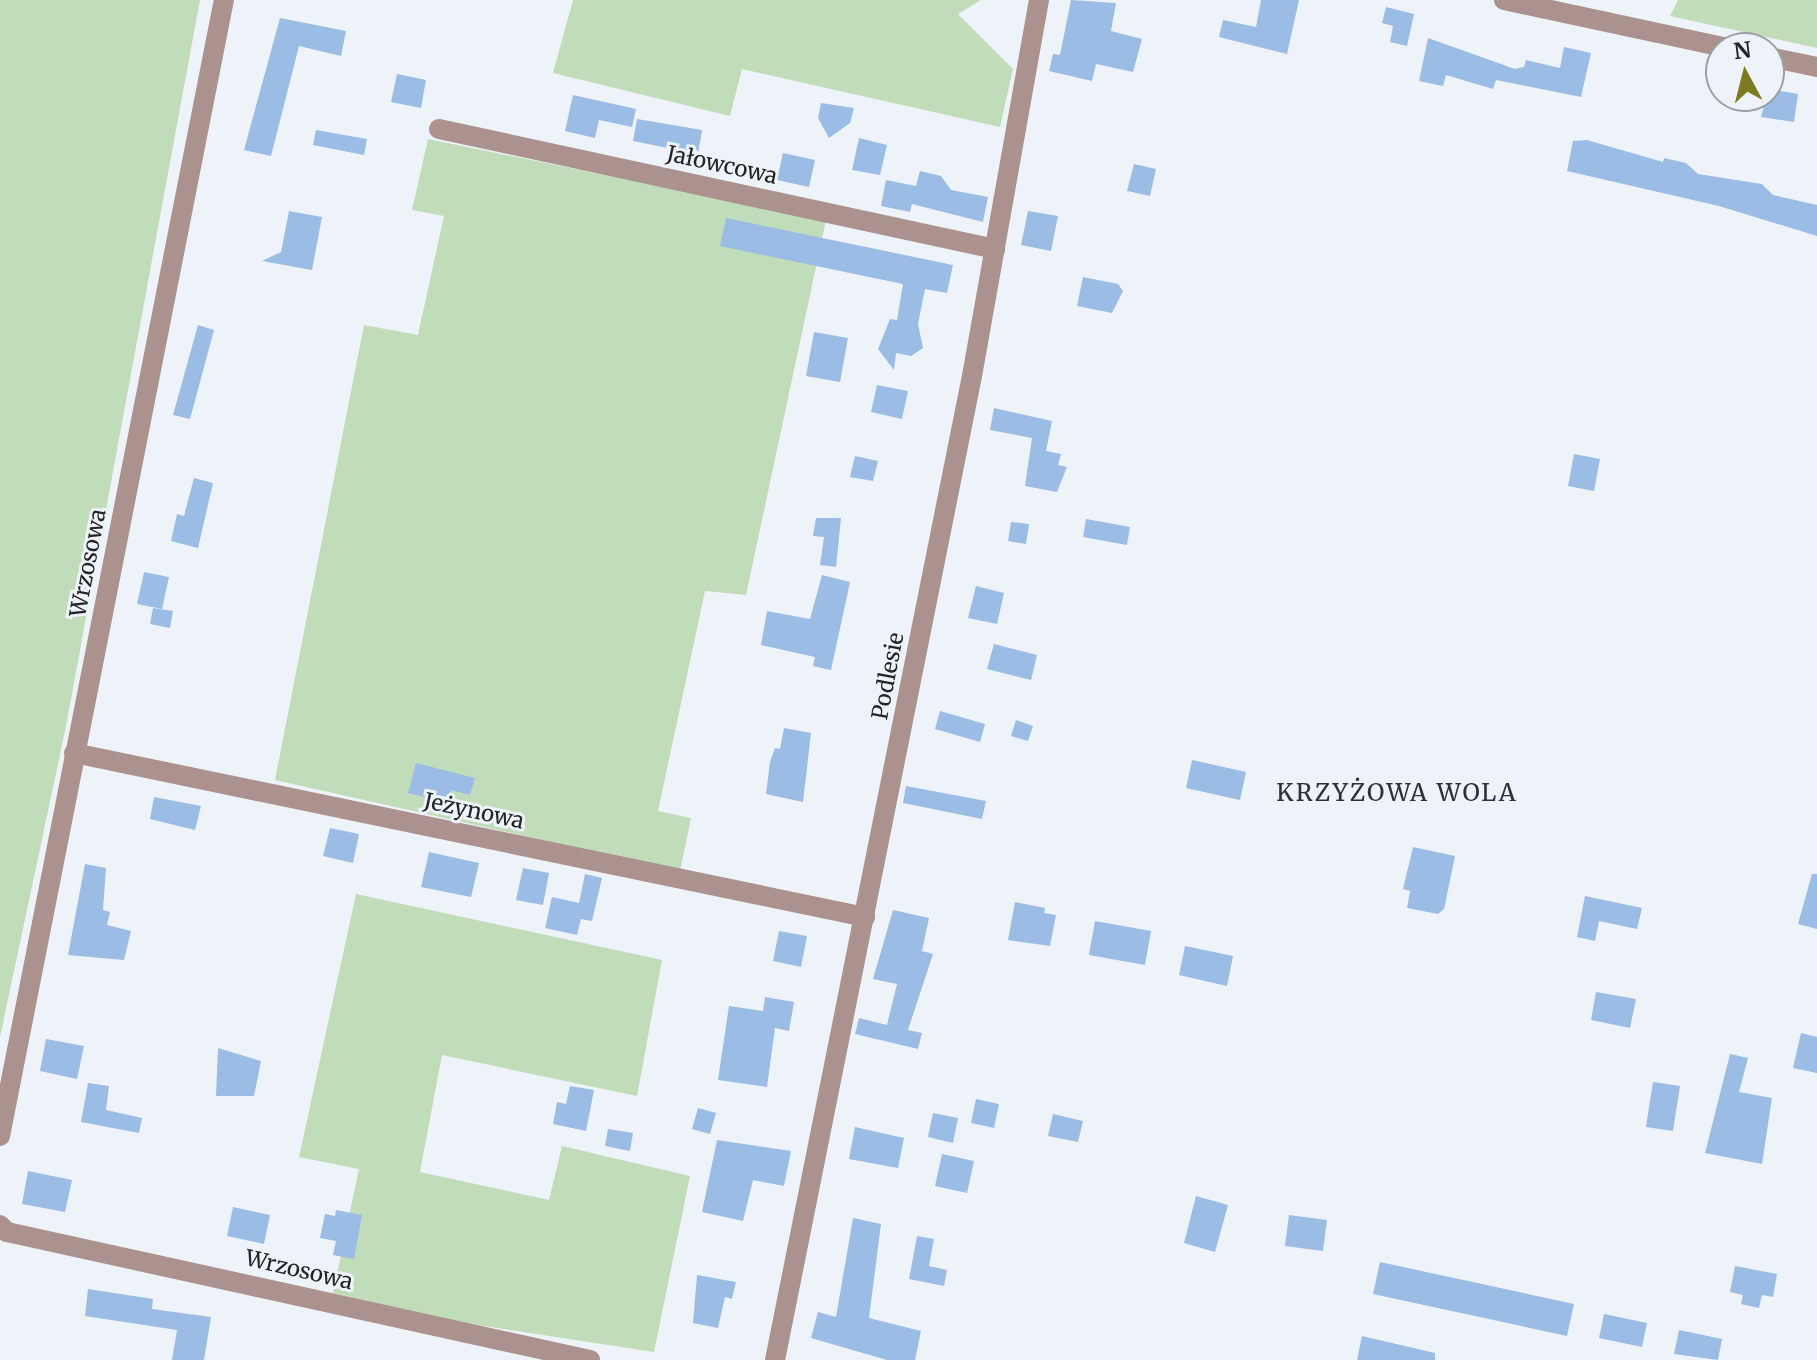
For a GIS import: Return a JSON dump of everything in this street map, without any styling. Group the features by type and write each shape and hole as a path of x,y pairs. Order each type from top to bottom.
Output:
{"street":[{"name":"Wrzosowa","path":"0,1136 224,0"},
{"name":"Podlesie","path":"775,1360 995,249 1039,0"},
{"path":"1504,0 1705,43"},
{"path":"1785,60 1817,67"},
{"name":"Jałowcowa","path":"439,129 995,249"},
{"name":"Jeżynowa","path":"74,753 865,917"},
{"name":"Wrzosowa","path":"0,1225 7,1232 590,1360"}],"green space":[{"path":"0,0 200,0 66,726 0,1037"},
{"path":"573,0 981,0 958,14 1013,69 1000,127 742,69 730,116 553,73"},
{"path":"1678,0 1817,0 1817,48 1785,41 1785,32 1744,32 1670,16"},
{"path":"428,139 826,220 746,595 705,591 658,811 691,818 680,871 275,780 364,325 418,335 444,216 412,210"},
{"path":"356,894 662,960 637,1096 442,1055 420,1172 549,1200 562,1146 690,1176 654,1352 451,1321 333,1293 359,1169 299,1157"}],"building":[{"path":"1071,0 1116,3 1111,31 1142,39 1133,72 1096,64 1092,81 1049,71 1053,54 1060,55"},
{"path":"1261,0 1299,0 1287,54 1219,37 1223,20 1256,27"},
{"path":"1386,7 1414,14 1407,46 1390,42 1393,26 1382,23"},
{"path":"280,18 346,31 341,56 299,46 271,156 244,150"},
{"path":"1428,38 1515,69 1524,67 1526,60 1560,68 1564,47 1591,53 1581,97 1496,80 1493,89 1446,75 1443,86 1419,81"},
{"path":"397,74 426,80 421,108 391,102"},
{"path":"1785,92 1798,94 1794,122 1761,117 1762,112 1785,112"},
{"path":"573,95 636,109 632,127 599,120 595,138 565,131"},
{"path":"821,103 854,108 850,123 829,138 818,118"},
{"path":"637,119 702,130 698,154 633,141"},
{"path":"316,130 367,139 364,155 313,145"},
{"path":"859,138 887,145 880,175 852,170"},
{"path":"1587,140 1663,162 1664,158 1686,163 1698,174 1762,184 1773,195 1817,205 1817,236 1719,206 1567,171 1573,141"},
{"path":"783,153 815,160 809,187 777,180"},
{"path":"1134,164 1156,169 1150,196 1127,191"},
{"path":"920,171 941,176 951,190 988,197 983,222 912,204 910,212 881,206 886,180 916,186"},
{"path":"289,211 322,217 312,270 262,261 281,252"},
{"path":"1028,211 1058,216 1051,251 1021,245"},
{"path":"726,218 953,265 947,293 925,289 918,324 923,348 911,356 896,353 894,370 878,349 890,319 897,320 903,284 720,246"},
{"path":"1083,277 1118,284 1123,291 1112,313 1077,306"},
{"path":"198,325 214,330 190,419 173,415"},
{"path":"814,332 848,338 840,382 806,376"},
{"path":"877,385 908,391 902,419 871,412"},
{"path":"994,408 1052,421 1046,451 1061,454 1058,465 1067,467 1057,492 1025,486 1032,438 990,430"},
{"path":"1574,454 1600,459 1594,491 1568,486"},
{"path":"855,456 878,461 873,481 850,477"},
{"path":"194,478 213,483 198,548 171,541 177,514 184,516"},
{"path":"816,518 841,518 836,567 820,565 824,537 813,536"},
{"path":"1086,519 1130,527 1127,545 1083,537"},
{"path":"1011,522 1029,524 1026,544 1008,541"},
{"path":"144,572 169,577 162,609 137,604"},
{"path":"822,575 850,582 831,670 813,666 815,657 761,645 767,611 810,619"},
{"path":"976,586 1004,593 997,624 968,618"},
{"path":"153,608 173,611 170,628 150,624"},
{"path":"994,644 1037,655 1031,680 987,669"},
{"path":"940,711 985,724 980,742 935,729"},
{"path":"1016,720 1033,726 1028,741 1011,736"},
{"path":"784,728 811,733 803,802 766,794 770,762 775,748 780,749"},
{"path":"1192,760 1246,772 1240,800 1186,788"},
{"path":"416,763 475,778 470,795 451,790 448,803 408,793"},
{"path":"906,786 986,801 982,819 903,803"},
{"path":"154,797 201,806 195,830 150,819"},
{"path":"330,828 359,834 353,863 323,856"},
{"path":"1413,847 1455,856 1444,909 1438,914 1407,908 1410,891 1403,889"},
{"path":"429,852 479,863 471,897 421,887"},
{"path":"85,864 106,868 103,910 110,912 107,925 131,931 124,960 68,955"},
{"path":"523,868 549,873 543,905 516,900"},
{"path":"585,874 602,878 592,921 581,919 577,935 545,928 552,897 579,903"},
{"path":"1812,874 1817,874 1817,929 1798,924"},
{"path":"1585,896 1642,908 1637,929 1599,921 1595,941 1577,937"},
{"path":"1015,902 1045,908 1044,913 1056,915 1050,946 1008,940"},
{"path":"893,910 929,918 922,951 933,954 908,1030 922,1033 918,1049 855,1034 859,1018 887,1025 897,984 873,979"},
{"path":"1095,921 1151,931 1145,965 1089,955"},
{"path":"779,931 807,936 801,967 773,961"},
{"path":"1185,946 1233,956 1227,986 1179,975"},
{"path":"1596,992 1636,999 1630,1028 1591,1020"},
{"path":"765,997 794,1002 789,1031 775,1028 767,1087 718,1080 729,1006 763,1011"},
{"path":"1801,1033 1817,1037 1817,1073 1793,1068"},
{"path":"46,1039 84,1046 77,1079 40,1071"},
{"path":"218,1048 261,1061 254,1096 216,1096"},
{"path":"1730,1054 1748,1058 1739,1092 1772,1098 1762,1164 1705,1153"},
{"path":"1653,1082 1680,1086 1673,1131 1646,1127"},
{"path":"88,1083 109,1086 106,1110 142,1118 139,1133 81,1122"},
{"path":"570,1086 594,1090 586,1131 553,1124 557,1102 566,1104"},
{"path":"976,1099 999,1104 994,1128 971,1123"},
{"path":"698,1108 716,1113 710,1134 692,1129"},
{"path":"933,1113 958,1118 953,1143 928,1137"},
{"path":"1053,1114 1083,1121 1078,1142 1048,1136"},
{"path":"855,1127 904,1138 898,1168 849,1159"},
{"path":"608,1129 633,1133 630,1151 605,1146"},
{"path":"717,1140 791,1151 784,1186 753,1180 743,1221 702,1212"},
{"path":"942,1154 974,1161 967,1193 935,1186"},
{"path":"28,1171 72,1180 65,1212 22,1204"},
{"path":"1196,1196 1228,1205 1215,1252 1184,1243"},
{"path":"233,1207 270,1215 264,1244 227,1236"},
{"path":"336,1210 362,1215 354,1259 333,1255 336,1241 320,1238 325,1214 335,1216"},
{"path":"1289,1215 1327,1220 1323,1251 1285,1246"},
{"path":"853,1218 881,1224 869,1318 921,1331 915,1360 887,1360 811,1338 818,1312 836,1317"},
{"path":"917,1236 934,1239 929,1266 947,1270 944,1286 909,1279"},
{"path":"1380,1262 1574,1304 1567,1336 1373,1294"},
{"path":"1735,1266 1777,1274 1773,1297 1762,1295 1759,1308 1741,1304 1743,1295 1730,1292"},
{"path":"697,1275 736,1282 732,1299 725,1297 718,1328 693,1323"},
{"path":"88,1289 153,1299 152,1309 211,1317 204,1360 172,1360 177,1330 85,1316"},
{"path":"1604,1314 1647,1323 1642,1347 1599,1338"},
{"path":"1679,1330 1722,1339 1718,1360 1674,1354"},
{"path":"1362,1336 1435,1353 1435,1360 1357,1360"}],"district":[{"name":"KRZYŻOWA WOLA","path":"1397,793"}]}
